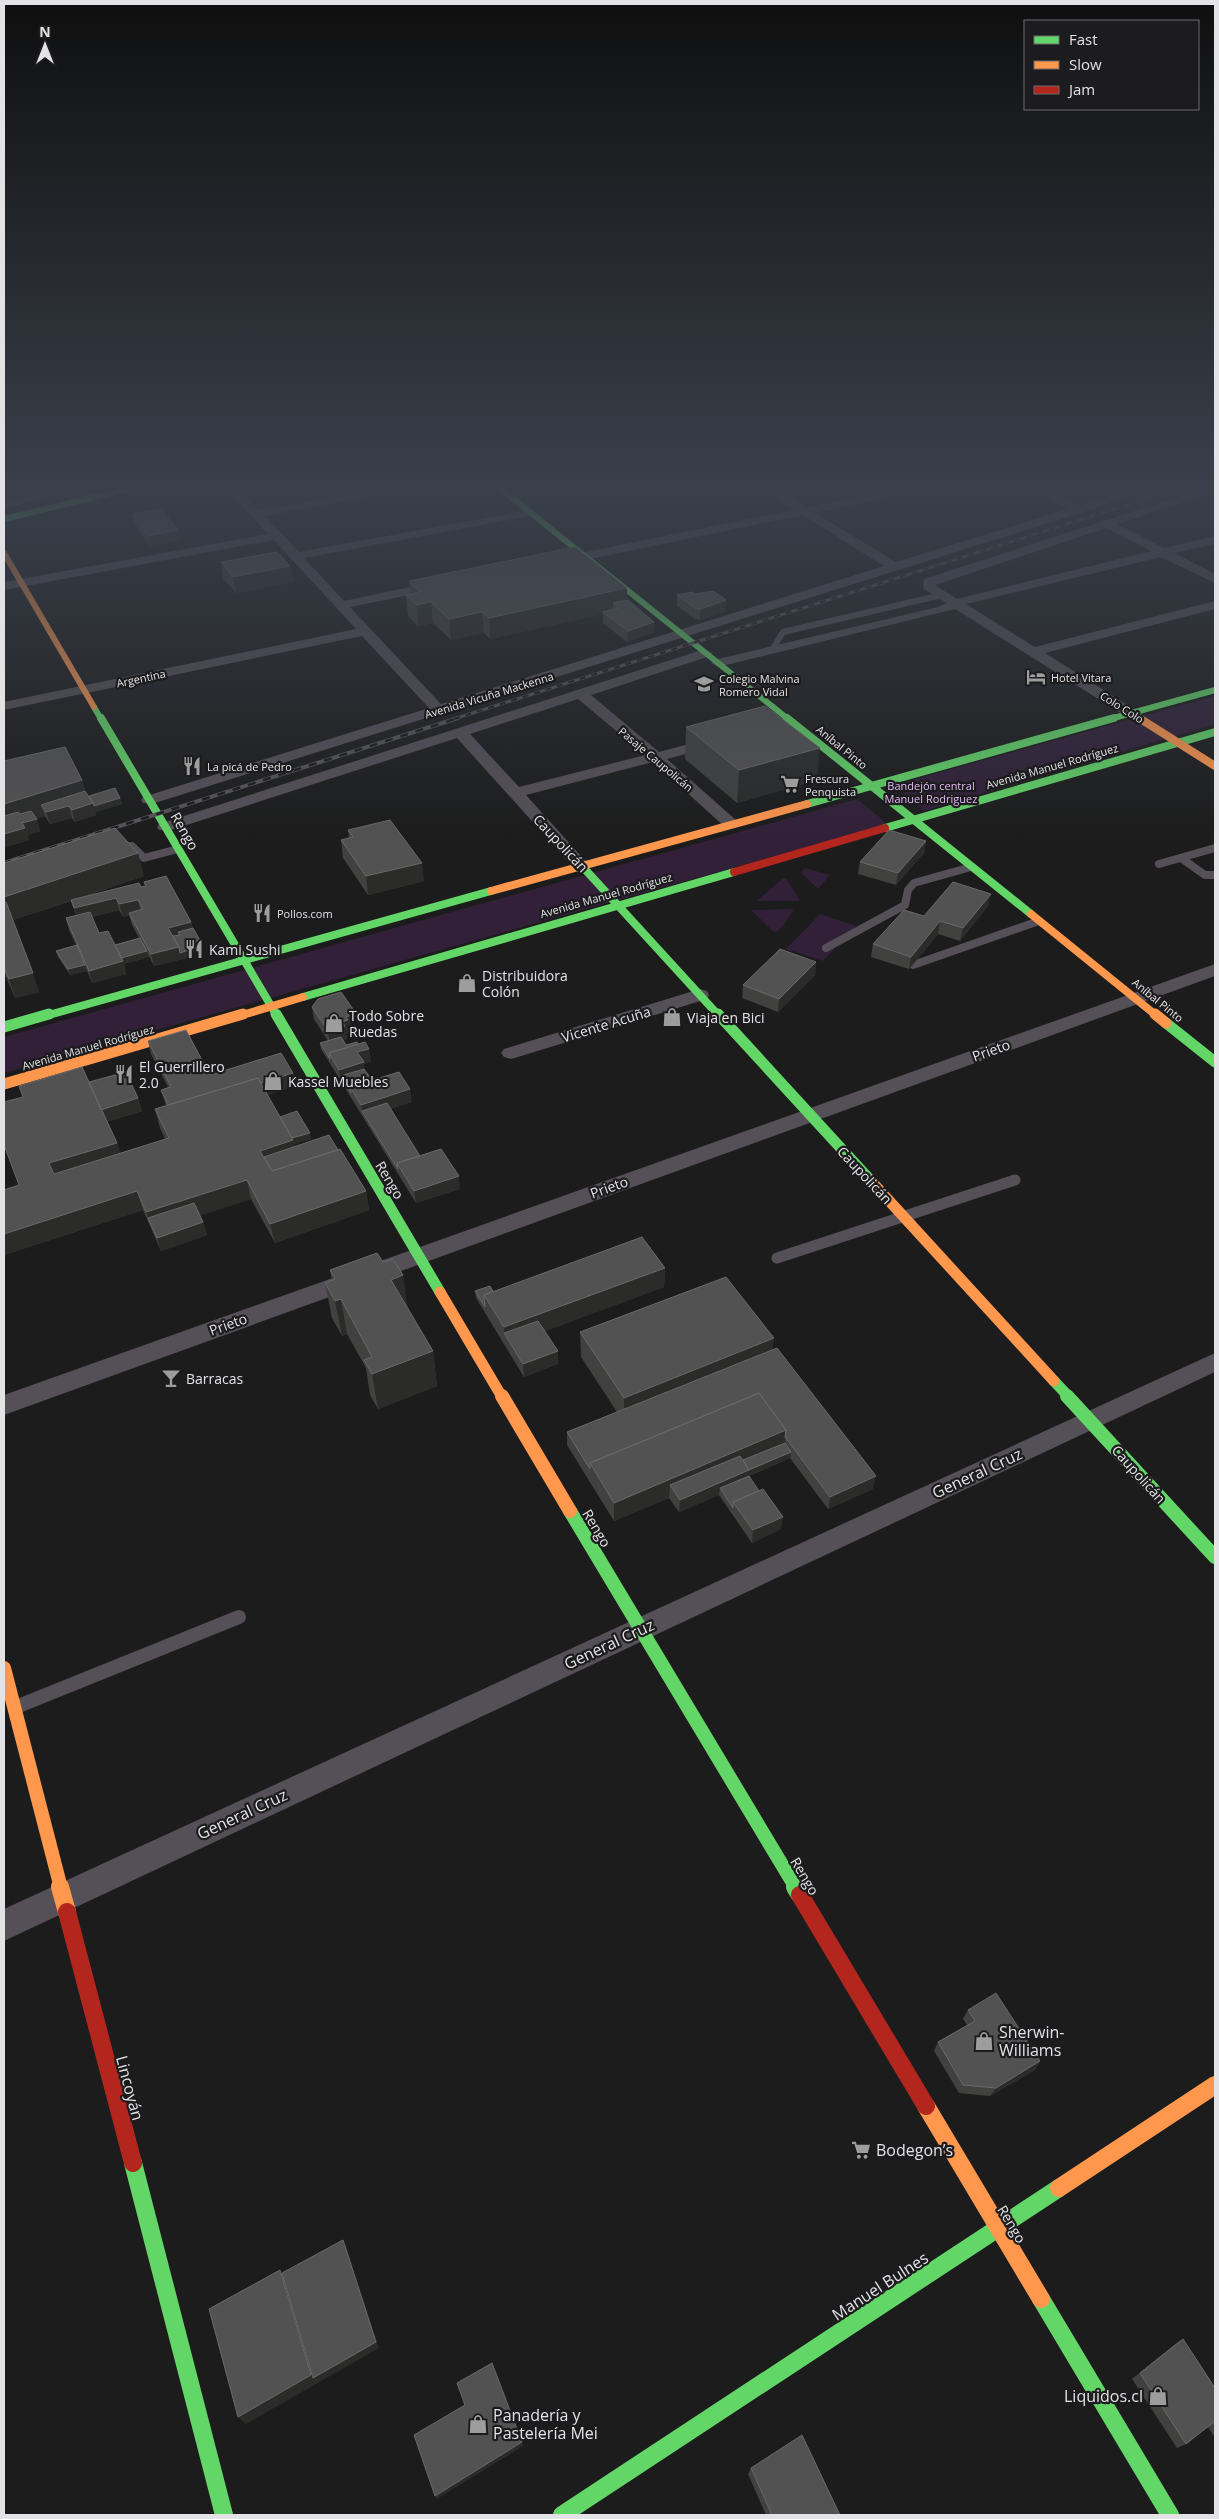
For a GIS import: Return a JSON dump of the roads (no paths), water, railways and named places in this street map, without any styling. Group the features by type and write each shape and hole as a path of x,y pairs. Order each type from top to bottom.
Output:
{"main road":[{"name":"Rengo","path":"35,607 150,800 269,1006 1170,2515"},
{"name":"Aníbal Pinto","path":"649,607 1215,1062"},
{"path":"4,1027 1215,690"},
{"name":"Colo Colo","path":"1132,714 1215,766"},
{"name":"Avenida Manuel Rodríguez","path":"4,1084 1215,732"},
{"name":"Caupolicán","path":"582,866 1215,1558"},
{"name":"Lincoyán","path":"4,1668 224,2515"},
{"name":"Manuel Bulnes","path":"562,2515 1215,2085"}],"street":[{"path":"343,607 439,710"},
{"name":"Avenida Vicuña Mackenna","path":"150,800 770,607"},
{"path":"718,663 950,607"},
{"name":"Colo Colo","path":"960,607 1132,714"},
{"path":"1033,652 1209,607"},
{"name":"Argentina","path":"4,706 366,631"},
{"name":"Avenida Vicuña Mackenna","path":"165,827 705,653"},
{"name":"Pasaje Caupolicán","path":"580,693 731,824"},
{"path":"776,727 792,723"},
{"name":"Caupolicán","path":"460,732 582,866"},
{"path":"515,793 730,738"},
{"name":"Prieto","path":"4,1405 1215,970"},
{"name":"Vicente Acuña","path":"512,1053 700,995"},
{"name":"General Cruz","path":"4,1925 1215,1362"}],"lane":[{"path":"772,650 783,632 892,607"},
{"path":"111,850 132,846 144,858 178,849"},
{"path":"1159,864 1215,848"},
{"path":"1181,858 1205,876 1215,876"},
{"path":"826,948 905,905 908,890 914,883 971,867"},
{"path":"913,965 1039,921"},
{"path":"777,1258 904,1218 1015,1180"},
{"path":"14,1708 239,1617"}],"railway":[{"path":"454,719 807,607"},
{"path":"4,863 458,718"}],"place":[{"name":"Hotel Vitara","path":"1036,677"},
{"name":"Colegio Malvina Romero Vidal","path":"704,684"},
{"name":"La picá de Pedro","path":"192,766"},
{"name":"Frescura Penquista","path":"790,784"},
{"name":"Pollos.com","path":"262,913"},
{"name":"Kami Sushi","path":"194,949"},
{"name":"Distribuidora Colón","path":"467,983"},
{"name":"Viaja en Bici","path":"672,1017"},
{"name":"Todo Sobre Ruedas","path":"334,1023"},
{"name":"El Guerrillero 2.0","path":"124,1074"},
{"name":"Kassel Muebles","path":"273,1081"},
{"name":"Barracas","path":"171,1378"},
{"name":"Sherwin- Williams","path":"984,2041"},
{"name":"Bodegon’s","path":"861,2150"},
{"name":"Liquidos.cl","path":"1158,2396"},
{"name":"Panadería y Pastelería Mei","path":"478,2424"}],"park label":[{"name":"Bandejón central Manuel Rodriguez","path":"931,791"}]}
